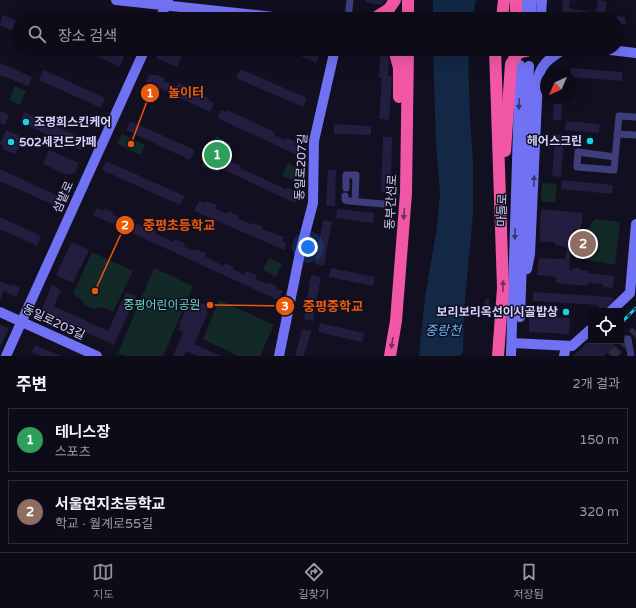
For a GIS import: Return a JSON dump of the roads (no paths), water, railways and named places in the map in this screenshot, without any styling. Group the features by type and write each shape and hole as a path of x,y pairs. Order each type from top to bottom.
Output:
{"highway":[{"path":"384,12 389,9 395,0"},
{"path":"408,0 408,12"},
{"path":"497,12 499,0"},
{"path":"503,12 504,0"},
{"path":"516,0 516,12"},
{"path":"395,56 398,68 402,170 406,193"},
{"name":"동부간선로","path":"390,356 396,321 406,193 408,56"},
{"path":"495,56 502,206 503,288 498,356"},
{"path":"498,137 501,122 500,56"},
{"path":"502,206 511,64 516,56"}],"main road":[{"path":"116,0 167,2 241,12"},
{"path":"523,0 524,12"},
{"path":"526,12 532,0"},
{"path":"541,12 542,0"},
{"path":"163,12 167,2"},
{"path":"624,52 636,53"},
{"name":"섬밭로","path":"6,356 143,56"},
{"name":"동일로207길","path":"279,356 300,253 313,203 314,141 333,56"},
{"path":"522,289 530,254 538,78 540,68 554,56"},
{"name":"마들로","path":"511,356 515,344 522,289 524,65 515,344 517,356"},
{"path":"614,308 630,293 636,224"},
{"name":"동일로203길","path":"0,312 97,356"},
{"path":"515,344 572,346 588,333"},
{"path":"564,356 566,346"}],"street":[{"path":"349,12 350,0"},
{"path":"615,157 578,152 577,166 614,170 619,116 636,117"},
{"path":"617,134 636,135"},
{"path":"346,188 346,175 356,175 355,201"},
{"path":"345,196 346,200 383,204"},
{"path":"628,339 631,356"}],"water":[{"path":"433,0 476,0 473,12 433,12"},
{"name":"중랑천","path":"433,56 468,56 470,121 473,159 473,214 464,312 463,352 459,356 419,356 425,297 437,227 440,193 436,145"}],"tunnel":[{"path":"611,356 636,331"}],"railway":[{"path":"624,320 636,308"}],"place":[{"name":"조명희스킨케어","path":"26,122"},
{"name":"헤어스크린","path":"590,141"},
{"name":"502세컨드카페","path":"11,142"},
{"name":"놀이터","path":"131,144"},
{"name":"테니스장","path":"217,155"},
{"name":"서울연지초등학교","path":"583,244"},
{"name":"중평초등학교","path":"95,291"},
{"name":"중평중학교","path":"210,305"},
{"name":"보리보리옥선이시골밥상","path":"566,312"}],"park label":[{"name":"중평어린이공원","path":"162,305"}]}
